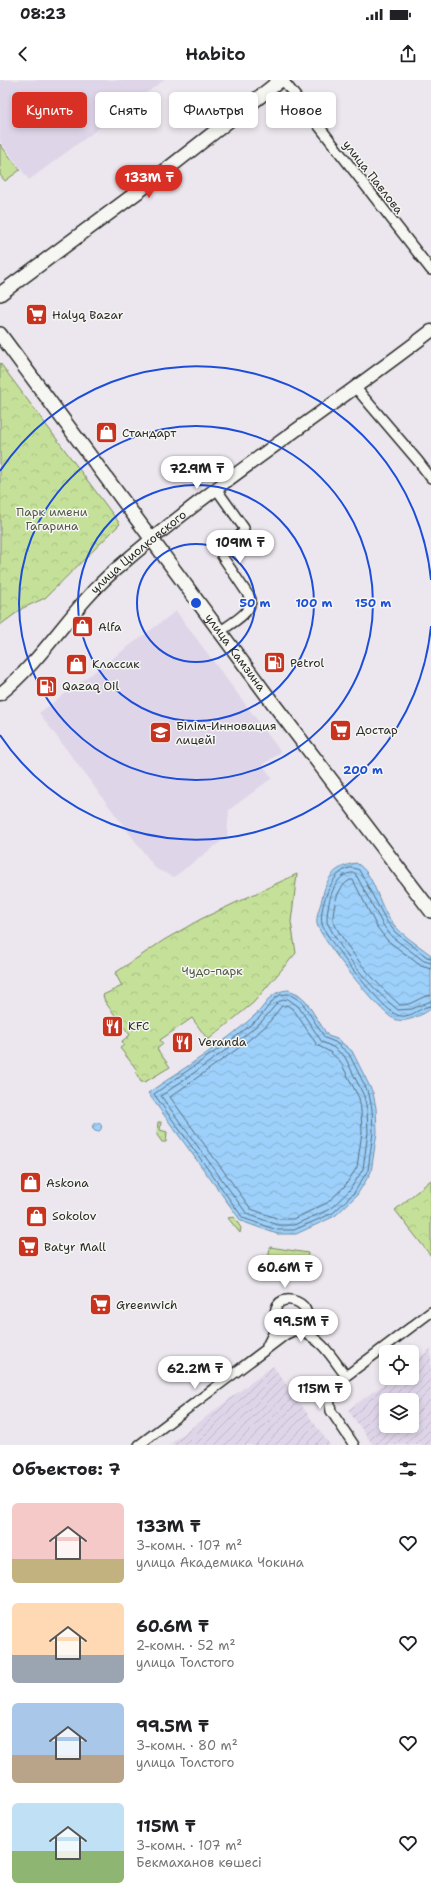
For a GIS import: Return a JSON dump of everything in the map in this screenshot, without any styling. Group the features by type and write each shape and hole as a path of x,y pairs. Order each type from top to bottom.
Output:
{"main road":[{"path":"0,294 143,188 282,80"},
{"name":"улица Камзина","path":"0,334 219,632 430,906"}],"street":[{"name":"улица Павлова","path":"282,80 431,270"},
{"name":"улица Циолковского","path":"0,694 38,658 77,607 101,581 151,540 217,490 431,331"},
{"path":"355,387 431,478"},
{"path":"217,490 244,528 243,532 222,552 222,556 251,598 252,604 248,610 219,632"},
{"path":"264,1351 274,1334 276,1321 275,1311 277,1306 285,1300 290,1299 300,1302 306,1310 309,1326 315,1339 346,1376"},
{"path":"354,1445 331,1411 329,1399 346,1376 431,1312"},
{"path":"139,1445 264,1351 302,1325 306,1315"},
{"path":"276,1321 283,1329 304,1333 315,1339"}],"shaded area":[{"path":"0,80 164,80 148,92 95,92 95,128 99,128 29,180 0,141"},
{"name":"Білім-Инновация лицейі","path":"176,611 281,752 263,765 272,778 229,810 227,837 174,877 156,869 39,713"},
{"path":"431,1349 431,1445 373,1445 348,1410 382,1385 419,1385 419,1358"},
{"path":"273,1366 330,1445 169,1445"}],"green space":[{"path":"0,144 20,170 5,181 0,175"},
{"name":"Парк имени Гагарина","path":"0,363 120,524 45,598 23,608 0,625"},
{"name":"Чудо-парк","path":"297,874 291,922 296,953 253,1003 208,1040 192,1018 160,1040 163,1044 157,1049 170,1067 145,1082 141,1082 136,1073 137,1070 120,1048 124,1045 122,1041 130,1035 105,1002 103,995 122,986 115,973 164,940 201,919"},
{"path":"158,1122 161,1122 160,1130 167,1132 166,1142 162,1142 157,1135"},
{"path":"431,1180 431,1256 395,1210"},
{"path":"234,1217 241,1228 240,1233 228,1218"},
{"path":"270,1247 308,1253 305,1277 271,1272 267,1268"}],"water":[{"path":"356,863 368,874 383,907 395,926 404,935 431,955 431,1009 408,1020 394,1019 376,1004 339,959 328,944 317,924 317,916 325,888 331,876 335,871"},
{"path":"289,990 298,994 305,1000 328,1036 337,1039 352,1051 373,1093 376,1108 377,1132 371,1172 357,1195 335,1216 296,1234 277,1234 241,1221 148,1093 242,1027 269,999 277,993"},
{"path":"97,1122 102,1127 97,1132 92,1127"}],"place":[{"name":"Halyq Bazar","path":"36,315"},
{"name":"Стандарт","path":"106,433"},
{"name":"Alfa","path":"83,627"},
{"name":"Petrol","path":"274,663"},
{"name":"Классик","path":"76,664"},
{"name":"Qazaq Oil","path":"46,686"},
{"name":"Достар","path":"341,730"},
{"name":"Білім-Инновация лицейі","path":"160,733"},
{"name":"KFC","path":"113,1026"},
{"name":"Veranda","path":"183,1042"},
{"name":"Askona","path":"31,1183"},
{"name":"Sokolov","path":"37,1216"},
{"name":"Batyr Mall","path":"29,1247"},
{"name":"Greenwich","path":"101,1305"}]}
